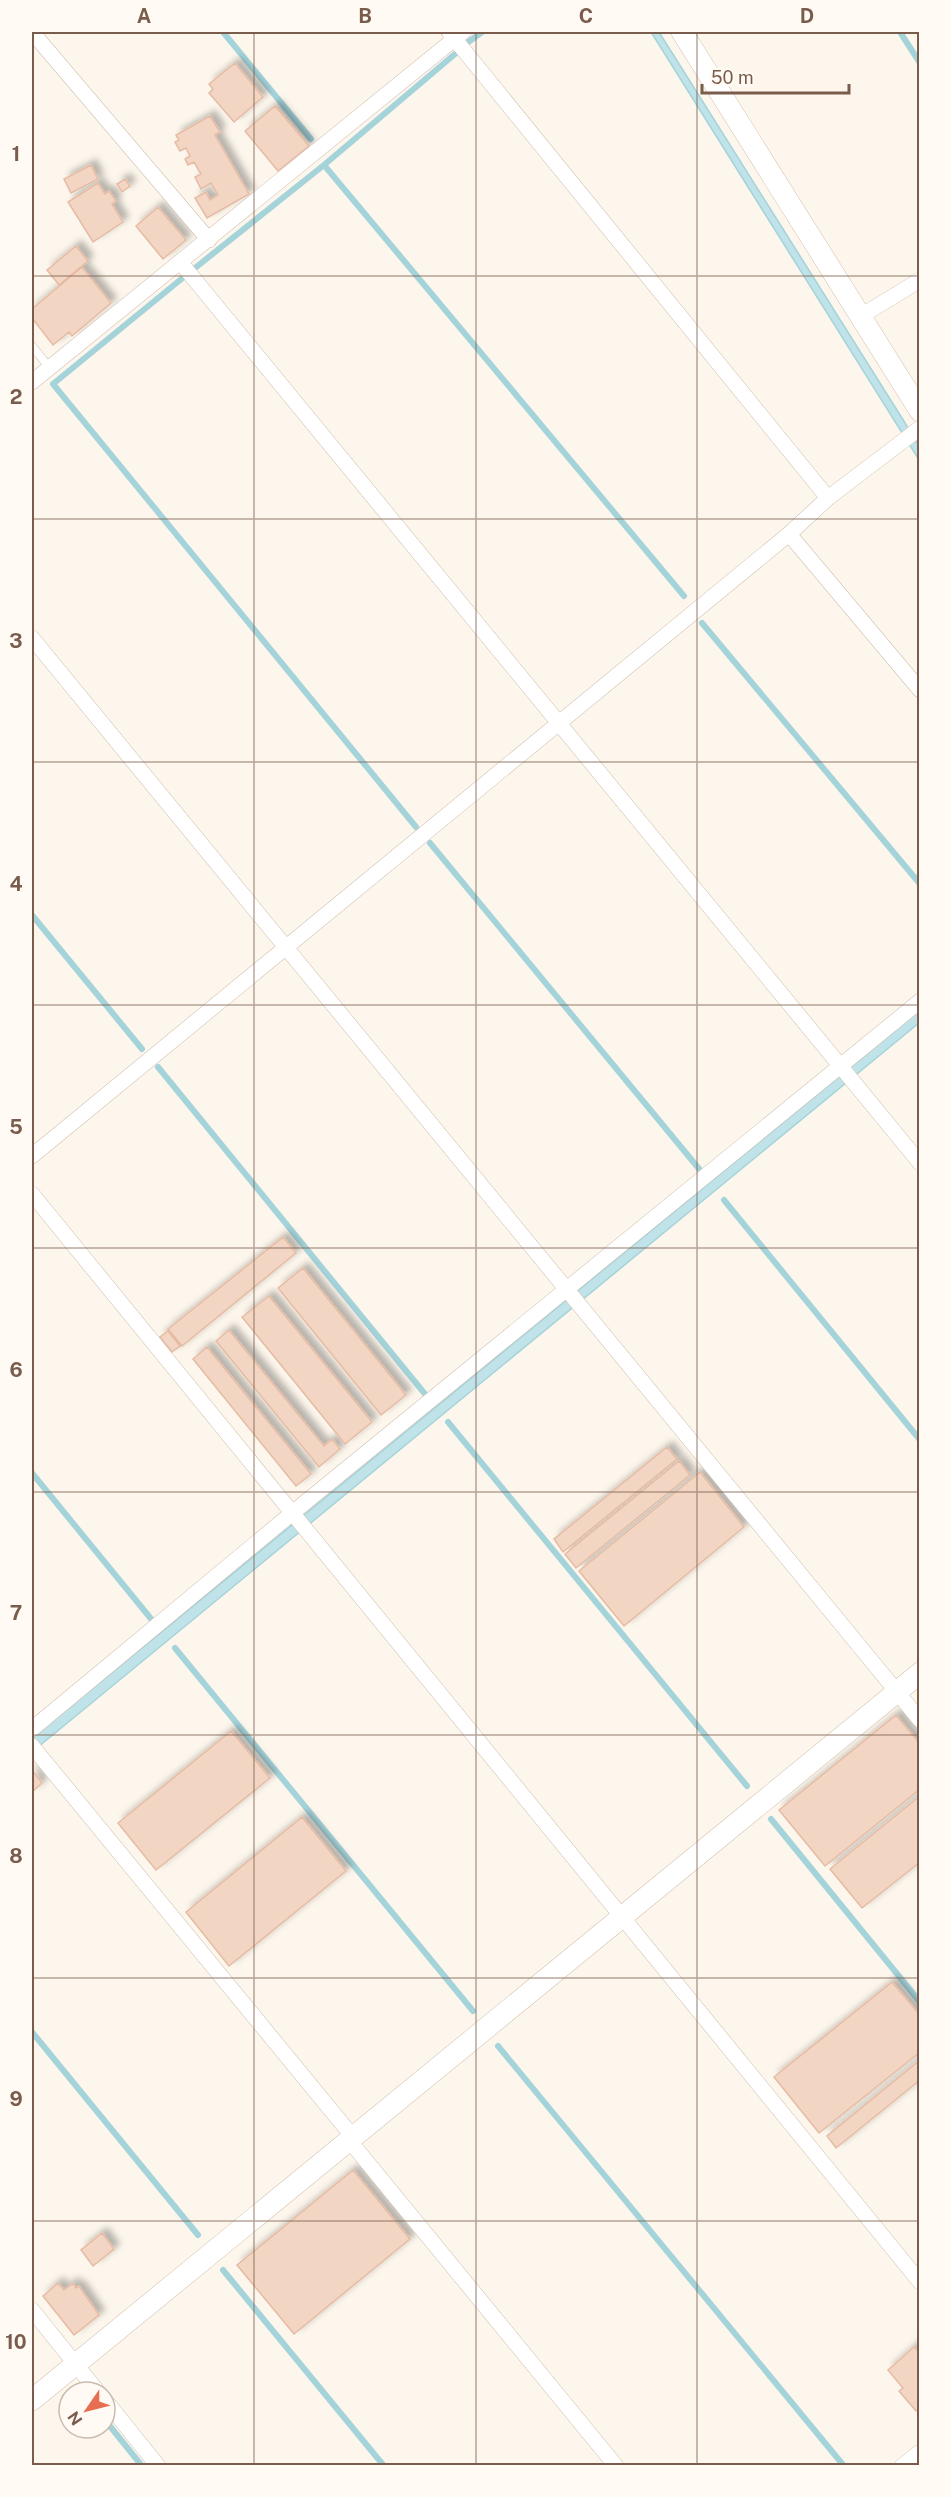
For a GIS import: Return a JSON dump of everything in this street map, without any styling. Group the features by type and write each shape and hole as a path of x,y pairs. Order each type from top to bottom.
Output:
{"street":[{"path":"32,32 209,240"},
{"path":"32,1156 284,946 789,534 828,498 901,442 918,423 861,316 682,32"},
{"path":"32,382 181,263 456,34 828,498"},
{"path":"181,263 920,1163"},
{"path":"861,316 920,280"},
{"path":"789,534 920,690"},
{"path":"32,638 920,1720"},
{"path":"32,1729 297,1521 569,1291 845,1072 920,1001"},
{"path":"32,1194 920,2282"},
{"path":"32,2400 920,1673"},
{"path":"34,1750 616,2466"},
{"path":"32,2310 89,2380"},
{"path":"117,2415 158,2466"},
{"path":"902,2466 920,2452"}],"lane":[{"path":"32,346 49,367"}],"water":[{"path":"651,32 659,32 902,418 919,446 919,460"},
{"path":"919,1011 919,1023 32,1752 32,1738"}],"building":[{"path":"235,63 263,97 234,122 209,93 213,89 209,84"},
{"path":"275,106 309,146 278,171 245,131"},
{"path":"210,116 220,132 215,135 249,194 207,218 195,198 206,192 210,200 218,195 211,183 201,189 195,177 201,174 194,162 188,165 185,159 190,156 186,148 180,151 175,142 179,140 176,135"},
{"path":"91,165 98,179 71,193 64,179"},
{"path":"125,179 130,186 122,192 117,184"},
{"path":"98,183 105,194 109,191 116,201 112,204 123,222 93,242 68,202"},
{"path":"158,207 186,240 163,259 136,226"},
{"path":"76,246 88,261 59,285 47,270"},
{"path":"82,267 111,303 72,336 69,332 53,345 32,318 32,309"},
{"path":"283,1237 296,1253 182,1346 168,1329"},
{"path":"303,1268 406,1395 381,1415 278,1288"},
{"path":"269,1296 372,1422 345,1444 242,1317"},
{"path":"229,1330 324,1446 332,1439 340,1449 319,1467 216,1341"},
{"path":"168,1331 180,1346 172,1352 160,1337"},
{"path":"207,1347 311,1474 296,1486 193,1359"},
{"path":"667,1447 677,1459 563,1552 554,1539"},
{"path":"679,1461 690,1475 576,1568 565,1554"},
{"path":"700,1472 744,1527 624,1626 579,1571"},
{"path":"896,1715 920,1744 920,1789 825,1866 779,1810"},
{"path":"231,1731 270,1778 156,1870 118,1823"},
{"path":"32,1770 42,1783 32,1792"},
{"path":"920,1796 920,1862 862,1908 830,1869"},
{"path":"302,1817 346,1871 229,1966 186,1912"},
{"path":"892,1982 920,2015 920,2052 819,2133 774,2077"},
{"path":"920,2060 920,2080 836,2148 827,2136"},
{"path":"353,2170 410,2239 294,2334 237,2265"},
{"path":"102,2233 114,2249 93,2266 81,2250"},
{"path":"58,2283 64,2290 73,2283 76,2288 79,2286 99,2315 74,2335 43,2296"},
{"path":"914,2347 920,2353 920,2408 916,2411 899,2391 903,2388 888,2370"}],"waterway":[{"path":"223,32 311,139"},
{"path":"467,43 482,32"},
{"path":"900,32 920,63"},
{"path":"195,268 324,165 455,54"},
{"path":"324,165 684,596"},
{"path":"185,276 53,384 416,827"},
{"path":"702,623 920,884"},
{"path":"430,843 700,1170"},
{"path":"32,915 142,1049"},
{"path":"158,1067 425,1394"},
{"path":"724,1200 920,1440"},
{"path":"448,1422 747,1786"},
{"path":"32,1473 152,1620"},
{"path":"175,1648 473,2011"},
{"path":"771,1819 920,2002"},
{"path":"32,2032 198,2235"},
{"path":"498,2046 844,2466"},
{"path":"223,2270 384,2466"},
{"path":"117,2435 142,2466"}]}
